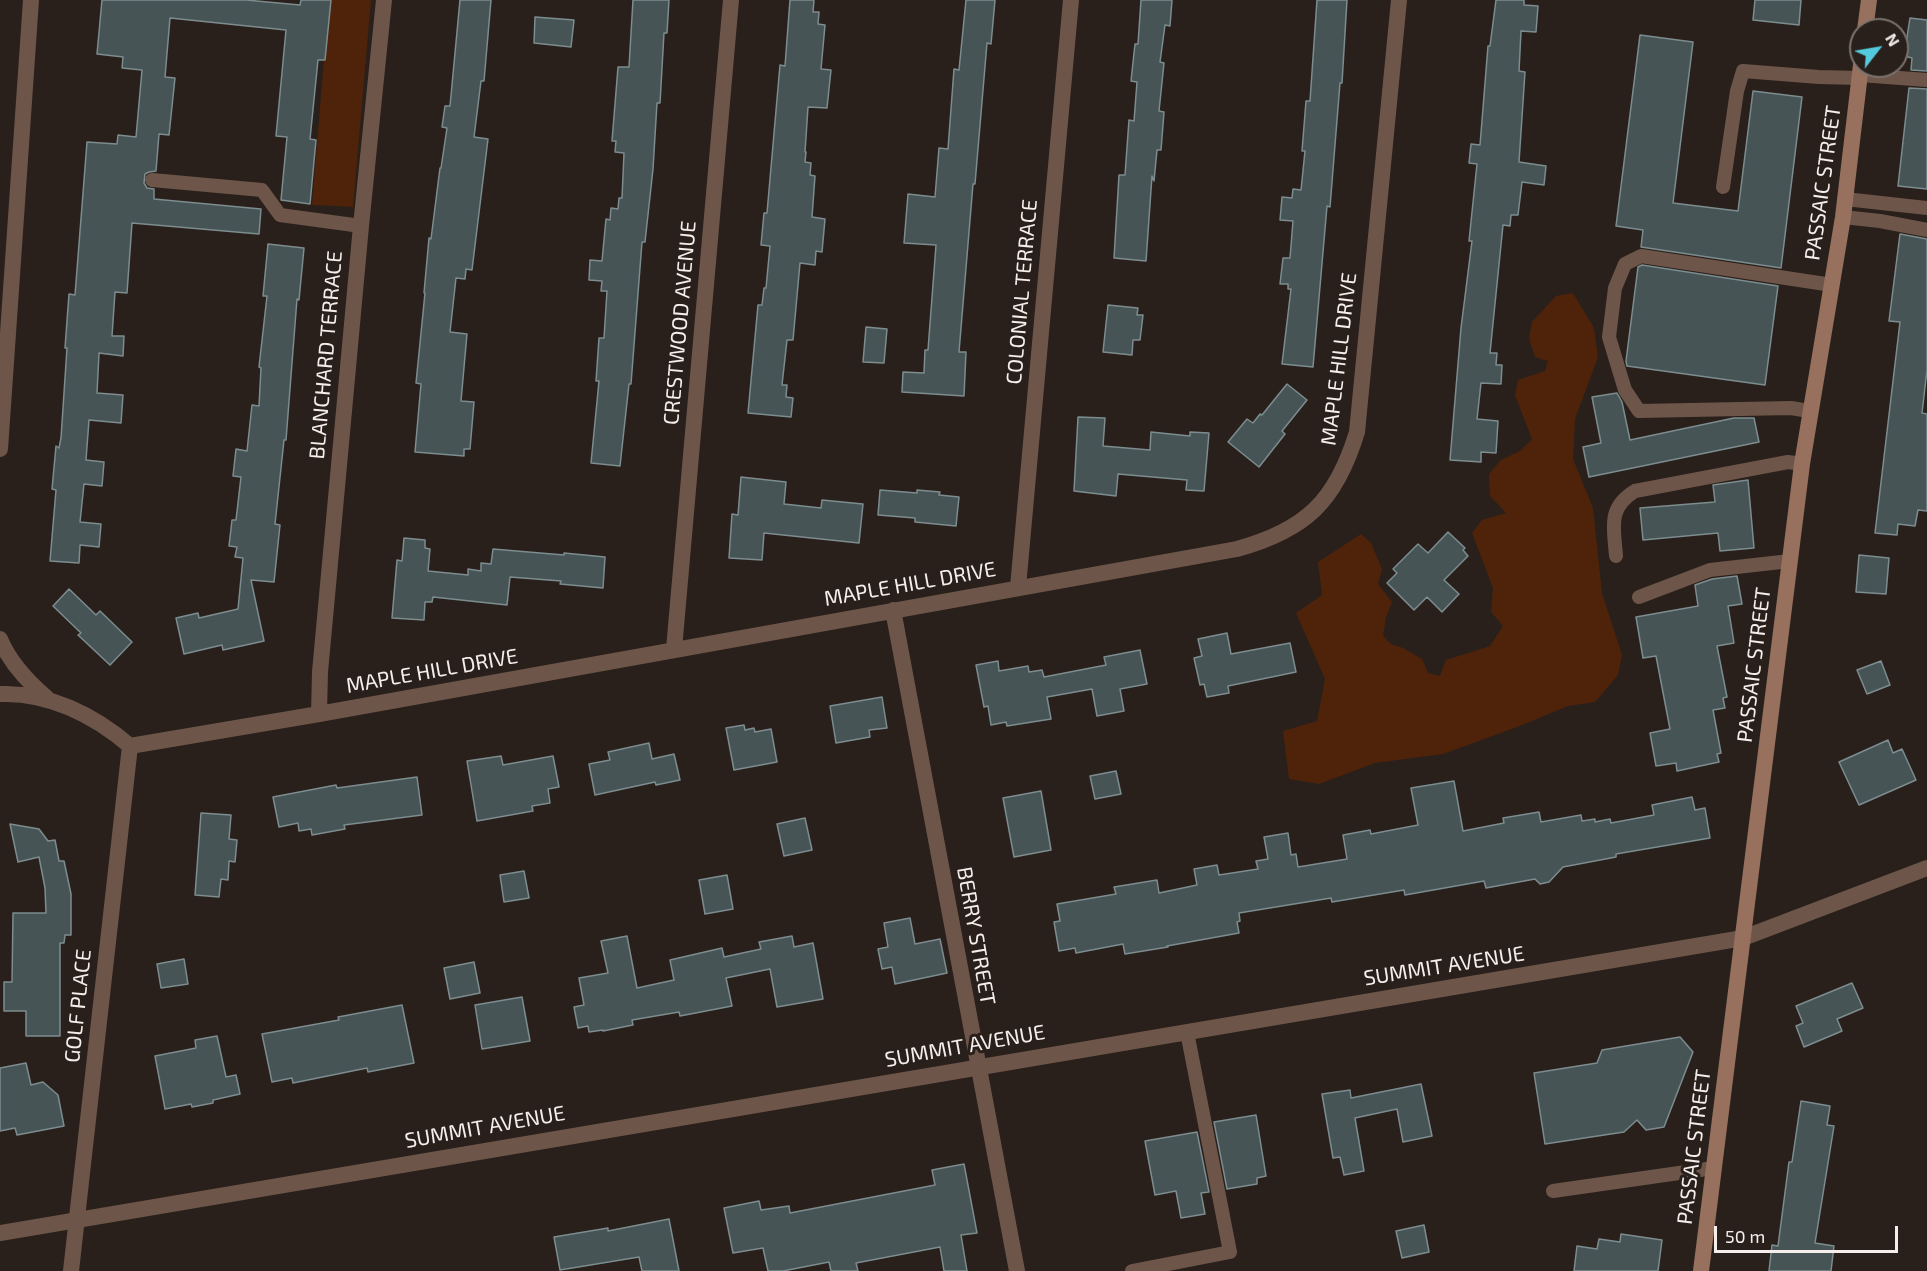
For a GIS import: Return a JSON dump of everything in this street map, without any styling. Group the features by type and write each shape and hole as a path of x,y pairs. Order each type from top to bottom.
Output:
{"main road":[{"path":"1867,18 1869,0"},
{"name":"PASSAIC STREET","path":"1701,1271 1809,411 1844,217 1859,78"}],"street":[{"path":"0,449 31,0"},
{"name":"BLANCHARD TERRACE","path":"320,714 320,672 384,0"},
{"name":"CRESTWOOD AVENUE","path":"674,650 731,0"},
{"name":"COLONIAL TERRACE","path":"1018,587 1071,0"},
{"name":"MAPLE HILL DRIVE","path":"130,746 1237,549 1266,541 1292,528 1316,509 1335,486 1348,461 1357,432 1399,0"},
{"name":"BERRY STREET","path":"893,610 1017,1271"},
{"path":"0,639 4,649 26,681 50,700"},
{"path":"0,694 18,693 50,700 85,715 130,746"},
{"name":"GOLF PLACE","path":"71,1271 130,746"},
{"name":"SUMMIT AVENUE","path":"0,1233 1743,938 1927,868"}],"lane":[{"path":"1723,187 1737,91 1743,71 1819,77 1849,74"},
{"path":"1908,78 1927,80"},
{"path":"152,180 262,189 280,215 361,225"},
{"path":"1845,199 1927,208"},
{"path":"1844,217 1927,230"},
{"path":"1809,411 1791,408 1639,411 1625,390 1609,337 1615,288 1625,264 1641,256 1832,285"},
{"path":"1616,556 1614,516 1624,498 1635,491 1788,462 1802,464"},
{"path":"1639,597 1710,570 1790,561"},
{"path":"1132,1271 1230,1252 1186,1032"},
{"path":"1553,1191 1714,1168"}],"shaded area":[{"path":"329,0 371,0 353,207 312,205"},
{"path":"1573,293 1594,328 1598,357 1575,419 1573,459 1593,508 1602,593 1622,655 1618,675 1595,702 1568,706 1443,754 1375,763 1319,784 1289,779 1283,731 1317,721 1325,679 1296,613 1322,595 1318,562 1361,534 1371,543 1382,569 1378,584 1392,602 1386,617 1383,636 1391,644 1422,659 1428,673 1440,676 1446,660 1490,646 1503,626 1491,612 1493,588 1472,533 1482,520 1506,513 1490,496 1489,474 1501,460 1520,451 1532,439 1515,395 1518,380 1545,371 1548,361 1535,357 1529,339 1532,322 1556,296"}],"building":[{"path":"102,0 246,0 300,5 301,0 331,0 325,60 318,60 310,139 316,140 310,204 281,200 287,137 276,136 286,30 170,18 165,77 175,78 169,135 159,134 156,171 145,174 144,183 147,188 154,189 154,199 261,209 259,234 132,223 127,293 115,292 112,336 124,336 123,356 99,353 97,393 123,395 121,423 89,420 86,460 104,462 102,486 84,484 80,522 101,524 99,547 80,545 79,563 50,561 56,490 52,489 56,446 59,448 61,438 69,294 75,295 87,142 117,144 118,135 136,137 142,70 122,68 123,57 97,54"},
{"path":"460,0 491,0 484,81 481,81 474,137 488,139 472,270 466,269 465,279 456,278 450,332 467,334 461,401 474,402 470,449 464,449 464,456 415,452 421,384 416,383 429,238 431,239 447,128 442,127 445,106 450,106"},
{"path":"633,0 669,0 645,242 642,242 631,384 629,384 620,466 591,463 599,381 596,381 599,338 604,338 607,291 601,291 602,281 589,280 590,260 602,261 606,219 610,220 611,208 618,209 619,198 622,198 624,153 615,152 616,141 612,141 618,67 629,67"},
{"path":"790,0 814,0 813,12 819,12 818,24 825,25 821,69 831,70 827,108 808,107 805,162 811,163 810,175 815,176 812,217 825,219 822,252 816,251 815,265 800,263 793,340 787,340 782,385 787,385 786,397 793,398 791,417 748,413 758,305 762,305 764,288 766,288 770,246 761,245 764,213 767,213 780,65 785,66"},
{"path":"966,0 995,0 991,44 987,43 959,352 966,352 964,396 902,392 903,372 924,373 925,350 928,350 936,245 904,243 908,194 935,197 939,148 948,149 954,69 959,70"},
{"path":"1141,0 1172,0 1170,26 1165,25 1160,62 1164,63 1159,111 1164,112 1161,150 1157,150 1154,181 1152,176 1146,261 1114,258 1119,175 1125,175 1129,120 1134,121 1137,82 1131,81 1135,44 1138,44"},
{"path":"1317,0 1347,0 1342,83 1340,83 1330,207 1327,206 1313,367 1282,364 1291,289 1288,289 1288,284 1280,284 1283,258 1290,258 1293,221 1280,220 1282,197 1292,198 1293,189 1301,190 1305,151 1302,151 1306,101 1310,101"},
{"path":"1496,0 1524,0 1524,5 1538,6 1536,32 1521,31 1519,71 1525,72 1519,162 1546,166 1544,185 1522,182 1518,215 1511,215 1510,226 1503,225 1490,353 1497,353 1496,365 1502,365 1501,384 1481,383 1477,419 1498,421 1496,453 1481,452 1481,462 1450,460 1461,328 1472,241 1469,241 1477,164 1469,163 1471,144 1480,145 1488,46 1490,46"},
{"path":"1755,0 1801,0 1799,25 1753,20"},
{"path":"535,17 574,20 571,47 534,43"},
{"path":"1910,18 1927,20 1927,71 1911,70"},
{"path":"1640,35 1693,42 1673,203 1738,211 1753,91 1802,97 1781,268 1641,247 1643,230 1616,226"},
{"path":"1909,88 1927,89 1927,189 1898,186"},
{"path":"1900,234 1927,239 1927,370 1922,413 1927,414 1927,511 1918,510 1915,526 1898,524 1897,535 1875,533 1900,322 1889,321"},
{"path":"268,244 304,248 299,300 297,299 286,440 284,440 275,524 280,525 274,582 251,580 264,641 223,650 222,645 184,654 176,618 198,613 199,618 238,609 243,558 235,557 237,547 229,546 232,520 236,520 241,477 233,476 236,449 247,451 252,405 259,406 261,368 259,367 267,296 263,296"},
{"path":"1642,265 1778,286 1765,385 1627,366 1638,267"},
{"path":"1108,305 1138,308 1137,315 1143,315 1140,340 1133,340 1132,355 1103,352"},
{"path":"866,327 887,329 884,363 863,362"},
{"path":"1287,384 1307,400 1282,431 1285,434 1259,467 1228,442 1247,419 1253,423 1260,414 1262,415"},
{"path":"1617,393 1622,402 1630,440 1734,418 1754,418 1759,442 1589,477 1583,447 1601,443 1592,397"},
{"path":"1078,417 1105,418 1103,446 1150,450 1151,432 1190,436 1190,432 1209,433 1204,491 1186,490 1187,480 1118,474 1116,496 1074,491"},
{"path":"741,477 786,482 784,504 821,508 822,500 863,504 859,543 764,533 762,560 729,558 732,514 738,515"},
{"path":"1748,480 1754,548 1720,551 1718,533 1643,540 1640,508 1715,502 1713,485"},
{"path":"880,490 940,492 939,495 959,497 956,526 915,522 915,518 878,515"},
{"path":"1448,532 1465,548 1463,550 1468,556 1444,580 1459,594 1442,612 1427,597 1414,610 1387,583 1397,573 1393,569 1418,544 1428,553"},
{"path":"404,538 425,540 425,548 430,549 428,571 468,575 468,569 481,571 481,563 491,564 493,549 605,557 603,588 560,584 561,581 510,577 507,605 433,597 432,602 425,602 424,620 392,618 397,560 402,561"},
{"path":"1859,555 1889,558 1886,594 1856,592"},
{"path":"1737,576 1742,604 1728,606 1734,643 1717,646 1727,697 1723,698 1725,708 1713,710 1721,753 1717,754 1719,762 1677,771 1676,763 1656,766 1650,733 1670,729 1656,656 1643,658 1636,617 1698,606 1695,585 1712,579"},
{"path":"69,589 96,615 100,611 132,642 110,665 78,635 81,633 53,606"},
{"path":"1227,633 1231,654 1290,643 1296,672 1228,686 1229,693 1207,697 1204,684 1200,685 1194,658 1202,656 1198,639"},
{"path":"1140,650 1147,684 1120,689 1124,711 1097,716 1092,689 1047,697 1051,719 1007,726 1006,722 991,725 988,706 984,707 976,665 998,661 999,671 1028,666 1029,672 1042,670 1044,677 1106,665 1104,657"},
{"path":"1881,661 1890,685 1867,694 1857,670"},
{"path":"882,697 887,728 869,730 870,737 836,743 830,706"},
{"path":"744,725 745,730 754,728 755,732 771,729 777,762 734,770 726,728"},
{"path":"1888,740 1893,753 1902,749 1916,780 1859,805 1839,762"},
{"path":"649,743 652,759 674,754 680,780 656,785 655,782 595,795 589,764 610,760 608,752"},
{"path":"501,756 503,765 553,756 559,787 548,789 550,803 532,806 533,811 477,821 467,761"},
{"path":"1116,771 1121,794 1095,799 1090,776"},
{"path":"417,777 422,815 344,825 345,829 312,835 311,829 299,831 298,823 279,827 273,797 336,785 337,788"},
{"path":"1454,781 1463,831 1504,823 1503,818 1539,812 1541,822 1581,815 1582,821 1595,819 1595,822 1610,819 1611,823 1654,815 1652,805 1692,797 1695,810 1705,808 1710,838 1616,854 1616,857 1563,867 1549,882 1540,884 1535,879 1486,888 1484,881 1405,895 1404,890 1332,902 1331,898 1239,913 1240,921 1237,922 1239,933 1168,947 1125,954 1123,944 1076,953 1075,948 1059,951 1054,922 1060,921 1057,904 1116,894 1114,887 1157,880 1159,893 1197,885 1194,869 1217,865 1219,875 1258,869 1256,861 1268,859 1264,837 1288,833 1291,855 1296,854 1298,867 1347,859 1343,835 1370,830 1371,834 1418,825 1411,788"},
{"path":"1041,791 1051,850 1014,857 1003,798"},
{"path":"201,813 231,815 229,839 237,840 235,862 229,861 228,880 221,879 219,897 195,895"},
{"path":"805,818 812,850 784,856 777,824"},
{"path":"10,824 39,829 48,841 55,840 59,861 64,861 71,894 71,935 65,935 64,943 60,943 60,1036 26,1036 26,1011 4,1011 4,982 12,982 13,913 46,913 45,888 39,857 18,862"},
{"path":"524,871 529,898 504,902 500,875"},
{"path":"727,875 733,909 705,914 699,880"},
{"path":"910,918 915,944 940,939 947,973 895,984 892,967 882,969 878,949 888,947 884,923"},
{"path":"627,936 637,988 674,980 670,960 722,948 724,957 761,949 759,942 792,936 794,947 813,943 823,999 777,1007 770,969 726,978 732,1006 680,1016 679,1012 632,1020 633,1025 603,1031 589,1032 588,1026 578,1028 574,1007 584,1005 579,978 608,973 601,941"},
{"path":"184,959 188,984 161,988 157,964"},
{"path":"474,962 480,993 450,999 444,968"},
{"path":"1852,983 1863,1008 1837,1019 1842,1031 1804,1047 1796,1026 1803,1023 1796,1006"},
{"path":"522,997 530,1041 482,1049 475,1005"},
{"path":"402,1005 414,1063 368,1072 367,1068 293,1083 292,1078 272,1082 262,1034 339,1020 338,1017"},
{"path":"217,1036 226,1077 236,1075 240,1094 213,1100 213,1103 165,1109 155,1056 196,1048 195,1040"},
{"path":"1680,1037 1693,1052 1664,1127 1646,1130 1637,1120 1624,1132 1545,1144 1534,1073 1597,1063 1602,1050"},
{"path":"26,1063 31,1085 43,1082 58,1095 64,1126 17,1135 15,1128 0,1131 0,1068"},
{"path":"1421,1084 1432,1136 1403,1142 1397,1109 1355,1118 1364,1171 1344,1175 1340,1157 1333,1158 1322,1094 1350,1090 1351,1098"},
{"path":"1801,1101 1830,1106 1827,1125 1834,1126 1815,1243 1834,1246 1831,1271 1769,1271 1772,1245 1778,1246 1789,1162 1792,1162"},
{"path":"1256,1115 1266,1176 1257,1178 1257,1184 1227,1189 1214,1122"},
{"path":"1197,1132 1209,1192 1201,1193 1205,1214 1181,1218 1176,1191 1155,1195 1145,1141"},
{"path":"964,1164 977,1233 961,1235 967,1271 944,1271 940,1247 856,1263 858,1271 831,1271 829,1262 783,1271 768,1271 763,1248 733,1253 724,1208 759,1201 761,1210 789,1206 790,1213 935,1185 932,1170"},
{"path":"669,1219 679,1271 642,1271 639,1257 560,1270 554,1237 608,1228 608,1231"},
{"path":"1424,1225 1429,1252 1402,1258 1396,1231"},
{"path":"1621,1234 1662,1240 1658,1271 1574,1271 1577,1246 1597,1249 1599,1239 1620,1242"}]}
